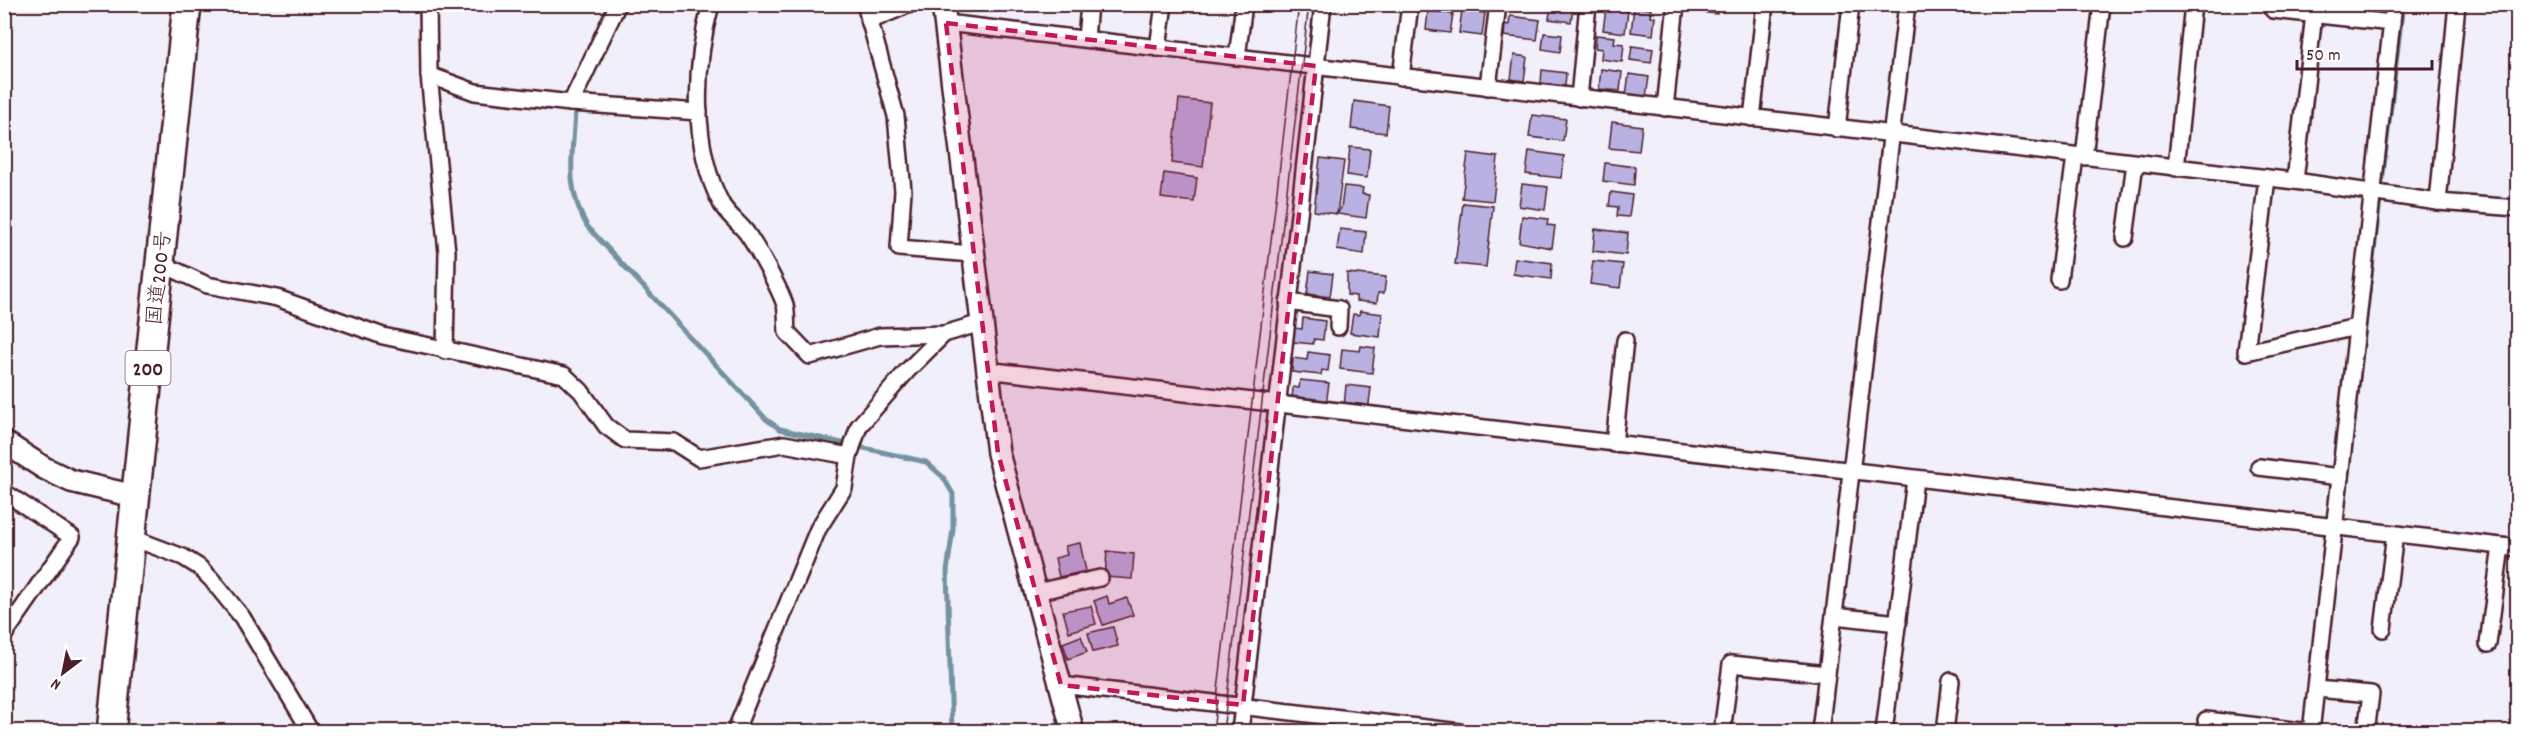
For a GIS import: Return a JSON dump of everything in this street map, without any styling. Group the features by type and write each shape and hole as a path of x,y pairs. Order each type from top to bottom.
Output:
{"highway":[{"name":"国道200号","path":"111,732 187,4"}],"street":[{"path":"428,4 429,75 447,252 445,351"},
{"path":"572,104 618,4"},
{"path":"711,4 703,33 698,73 699,112 708,172 723,207 747,233 785,305 787,332 810,356 880,336 944,334 981,324"},
{"path":"865,4 896,116 903,191 899,248 972,254"},
{"path":"868,21 910,4"},
{"path":"1086,39 1089,4"},
{"path":"1158,48 1164,4"},
{"path":"1237,57 1244,4"},
{"path":"1240,732 1323,4"},
{"path":"1401,77 1410,4"},
{"path":"1488,87 1498,4"},
{"path":"1579,98 1588,4"},
{"path":"1665,108 1676,4"},
{"path":"1752,118 1765,4"},
{"path":"1837,129 1851,4"},
{"path":"1820,732 1907,4"},
{"path":"2059,280 2102,4"},
{"path":"2176,168 2193,4"},
{"path":"2206,720 2311,732 2320,689 2339,528 2340,477 2356,327 2379,194 2394,4"},
{"path":"2438,202 2457,4"},
{"path":"2272,9 2392,23"},
{"path":"1073,732 998,453 944,14 1086,39 1158,48 2295,181 2438,202 2517,208"},
{"path":"2295,181 2314,14"},
{"path":"429,75 475,92 572,104 699,112"},
{"path":"2125,238 2135,163"},
{"path":"2267,178 2246,352 2356,327"},
{"path":"160,263 207,285 277,298 383,336 564,375 581,391 606,426 626,440 674,442 699,458 784,444 851,451"},
{"path":"1288,302 1339,309 1338,327"},
{"path":"735,732 818,530 844,488 851,451 859,426 907,371 944,334"},
{"path":"1614,444 1625,340"},
{"path":"986,370 2517,548"},
{"path":"4,442 44,468 71,481 134,496"},
{"path":"2259,467 2340,477"},
{"path":"1884,732 1915,479"},
{"path":"4,492 72,537 4,635"},
{"path":"2383,629 2395,534"},
{"path":"130,537 183,556 200,567 242,617 311,732"},
{"path":"2488,644 2501,546"},
{"path":"1036,592 1100,578"},
{"path":"1834,616 1898,623"},
{"path":"1722,732 1731,664 1827,674"},
{"path":"1945,732 1951,681"},
{"path":"1061,685 1460,732"},
{"path":"2320,689 2371,694 2366,732"}],"highlighted area":[{"path":"946,23 1316,66 1243,705 1061,685 998,453"}],"building":[{"path":"1551,4 1573,7 1571,22 1549,19"},
{"path":"1699,4 1718,4 1717,14 1698,12"},
{"path":"1634,7 1651,9 1650,17 1655,17 1653,35 1631,32"},
{"path":"1606,9 1628,11 1625,33 1603,30"},
{"path":"1462,10 1485,13 1482,36 1459,33"},
{"path":"1428,11 1453,14 1450,33 1426,30"},
{"path":"1510,16 1540,20 1537,40 1504,36 1505,24 1509,25"},
{"path":"1544,33 1562,35 1560,52 1542,49"},
{"path":"1596,35 1615,37 1614,43 1624,44 1622,62 1601,59 1602,49 1595,48"},
{"path":"1632,46 1653,49 1651,63 1630,60"},
{"path":"1514,55 1527,57 1524,81 1511,79"},
{"path":"1601,69 1622,72 1620,91 1599,89"},
{"path":"1542,70 1566,73 1565,86 1541,83"},
{"path":"1629,74 1649,77 1646,97 1626,95"},
{"path":"1179,99 1210,103 1203,167 1172,163"},
{"path":"1354,101 1389,106 1386,133 1351,129"},
{"path":"1532,115 1566,119 1563,141 1529,137"},
{"path":"1612,122 1642,126 1639,151 1609,148"},
{"path":"1350,147 1370,149 1367,178 1347,175"},
{"path":"1529,151 1564,156 1561,178 1526,174"},
{"path":"1468,153 1498,157 1493,201 1462,198"},
{"path":"1320,158 1344,161 1337,214 1314,211"},
{"path":"1605,163 1635,167 1634,185 1603,181"},
{"path":"1164,173 1197,178 1194,202 1161,198"},
{"path":"1522,184 1548,187 1545,210 1519,206"},
{"path":"1344,186 1363,188 1362,194 1369,195 1366,218 1337,214 1341,208"},
{"path":"1611,192 1632,195 1629,217 1617,216 1618,207 1609,206"},
{"path":"1463,203 1493,206 1486,267 1455,264"},
{"path":"1522,216 1548,219 1547,225 1555,226 1552,248 1519,242"},
{"path":"1340,229 1366,232 1364,254 1337,250"},
{"path":"1595,229 1628,233 1626,255 1593,251"},
{"path":"1515,258 1552,263 1551,279 1513,274"},
{"path":"1593,261 1623,264 1620,288 1590,284"},
{"path":"1310,271 1333,274 1330,297 1307,294"},
{"path":"1347,273 1386,277 1384,293 1378,293 1377,303 1356,301 1356,296 1347,295"},
{"path":"1360,311 1382,314 1380,337 1350,333 1353,314 1359,315"},
{"path":"1303,318 1325,321 1323,340 1314,339 1313,344 1293,342 1294,328 1302,329"},
{"path":"1361,346 1375,348 1372,373 1340,369 1342,349 1360,351"},
{"path":"1308,352 1330,355 1328,371 1322,370 1321,375 1292,372 1293,358 1307,360"},
{"path":"1300,380 1329,383 1326,405 1292,400 1293,387 1299,388"},
{"path":"1346,385 1371,388 1368,411 1344,407"},
{"path":"1080,543 1086,571 1059,577 1055,558 1067,555 1065,546"},
{"path":"1107,551 1134,554 1132,579 1105,577"},
{"path":"1107,596 1109,604 1127,598 1133,615 1103,625 1094,601"},
{"path":"1091,606 1096,624 1069,632 1063,611"},
{"path":"1113,627 1118,646 1093,652 1088,633"},
{"path":"1081,636 1087,652 1068,659 1063,643"}],"waterway":[{"path":"2339,548 2403,4"},
{"path":"575,111 573,183 575,197 587,226 767,420 780,429 926,462 943,477 953,494 953,529 947,571 952,732"}],"tram line":[{"path":"1213,732 1299,4"},
{"path":"1223,732 1309,4"}]}
